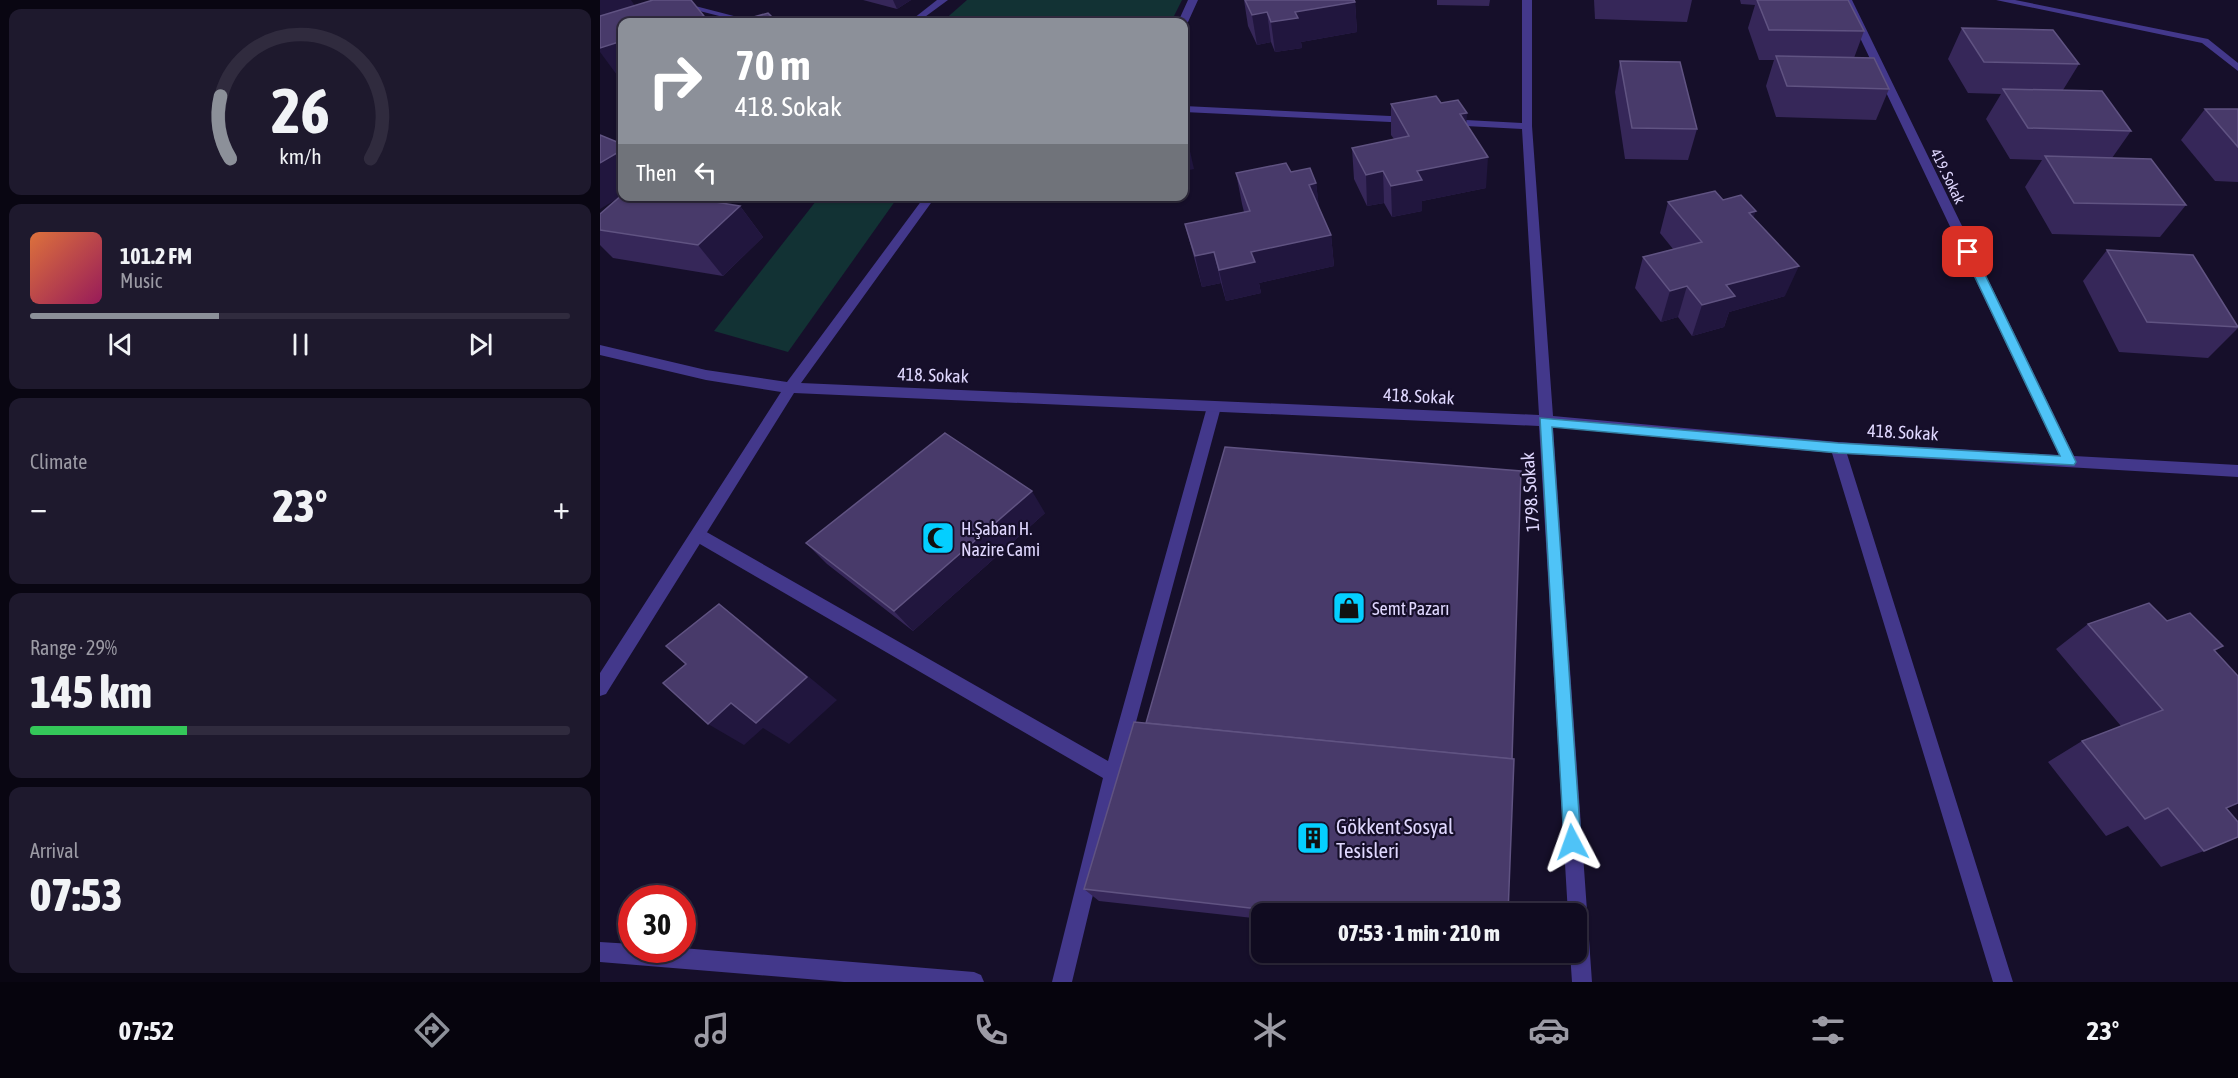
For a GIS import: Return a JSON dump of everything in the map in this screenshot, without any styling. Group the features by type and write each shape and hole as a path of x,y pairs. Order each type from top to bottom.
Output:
{"street":[{"path":"661,0 735,18"},
{"path":"918,18 943,0"},
{"path":"1185,18 1193,0"},
{"name":"1798. Sokak","path":"1527,0 1527,126 1582,982"},
{"name":"419. Sokak","path":"1847,0 2069,462"},
{"path":"2001,0 2205,41 2238,68"},
{"path":"1188,109 1527,126"},
{"path":"600,688 790,388 927,201"},
{"name":"418. Sokak","path":"600,350 706,375 790,388 1545,421 1838,448 2238,471"},
{"path":"1062,982 1113,774 1214,407"},
{"path":"1838,448 2003,982"},
{"path":"698,535 1113,774"},
{"path":"600,952 974,982"}],"green space":[{"path":"967,0 1182,0 1173,18 947,18"},
{"path":"816,201 895,201 788,352 714,331"}],"building":[{"path":"653,0 691,0 704,16 696,18 618,18 618,42 600,48 600,16"},
{"path":"1245,0 1354,0 1355,2 1295,12 1298,18 1271,22 1267,12 1252,15"},
{"path":"1757,0 1848,0 1864,31 1769,30"},
{"path":"768,13 773,18 750,18"},
{"path":"1962,28 2053,30 2079,64 1984,62"},
{"path":"1776,56 1874,58 1889,89 1787,86"},
{"path":"1620,61 1680,62 1697,129 1632,128"},
{"path":"2003,89 2102,91 2131,131 2028,128"},
{"path":"1436,96 1441,103 1458,100 1467,113 1460,114 1488,157 1417,171 1422,180 1391,186 1383,171 1366,175 1352,148 1409,136 1391,104"},
{"path":"2205,109 2238,109 2238,147"},
{"path":"600,135 618,142 618,152 600,163"},
{"path":"2045,156 2151,159 2186,205 2074,203"},
{"path":"1286,163 1291,172 1310,168 1316,183 1309,185 1331,235 1251,252 1255,262 1219,270 1214,252 1195,256 1185,224 1250,211 1236,173"},
{"path":"1715,191 1723,200 1741,195 1756,211 1749,213 1799,266 1726,285 1735,296 1702,305 1687,286 1670,291 1643,257 1702,242 1668,202"},
{"path":"618,198 618,201 710,201 740,206 698,245 600,230 600,214"},
{"path":"2107,250 2193,255 2238,327 2147,322"},
{"name":"H.Şaban H. Nazire Cami","path":"945,433 1032,491 894,611 806,543"},
{"name":"Semt Pazarı","path":"1225,447 1521,471 1512,759 1146,723"},
{"path":"2149,603 2167,621 2190,613 2223,646 2214,650 2238,676 2238,803 2226,808 2238,822 2238,837 2204,851 2168,808 2145,819 2082,741 2163,710 2088,624"},
{"path":"719,604 807,677 756,723 731,703 708,724 663,683 686,664 666,646"},
{"name":"Gökkent Sosyal Tesisleri","path":"1134,722 1514,759 1508,903 1251,903 1251,908 1084,889"}],"place":[{"name":"H.Şaban H. Nazire Cami","path":"938,538"},
{"name":"Semt Pazarı","path":"1349,608"},
{"name":"Gökkent Sosyal Tesisleri","path":"1313,838"}],"route":[{"path":"1572,842 1545,421 1838,448 2069,462 1968,252"}]}
